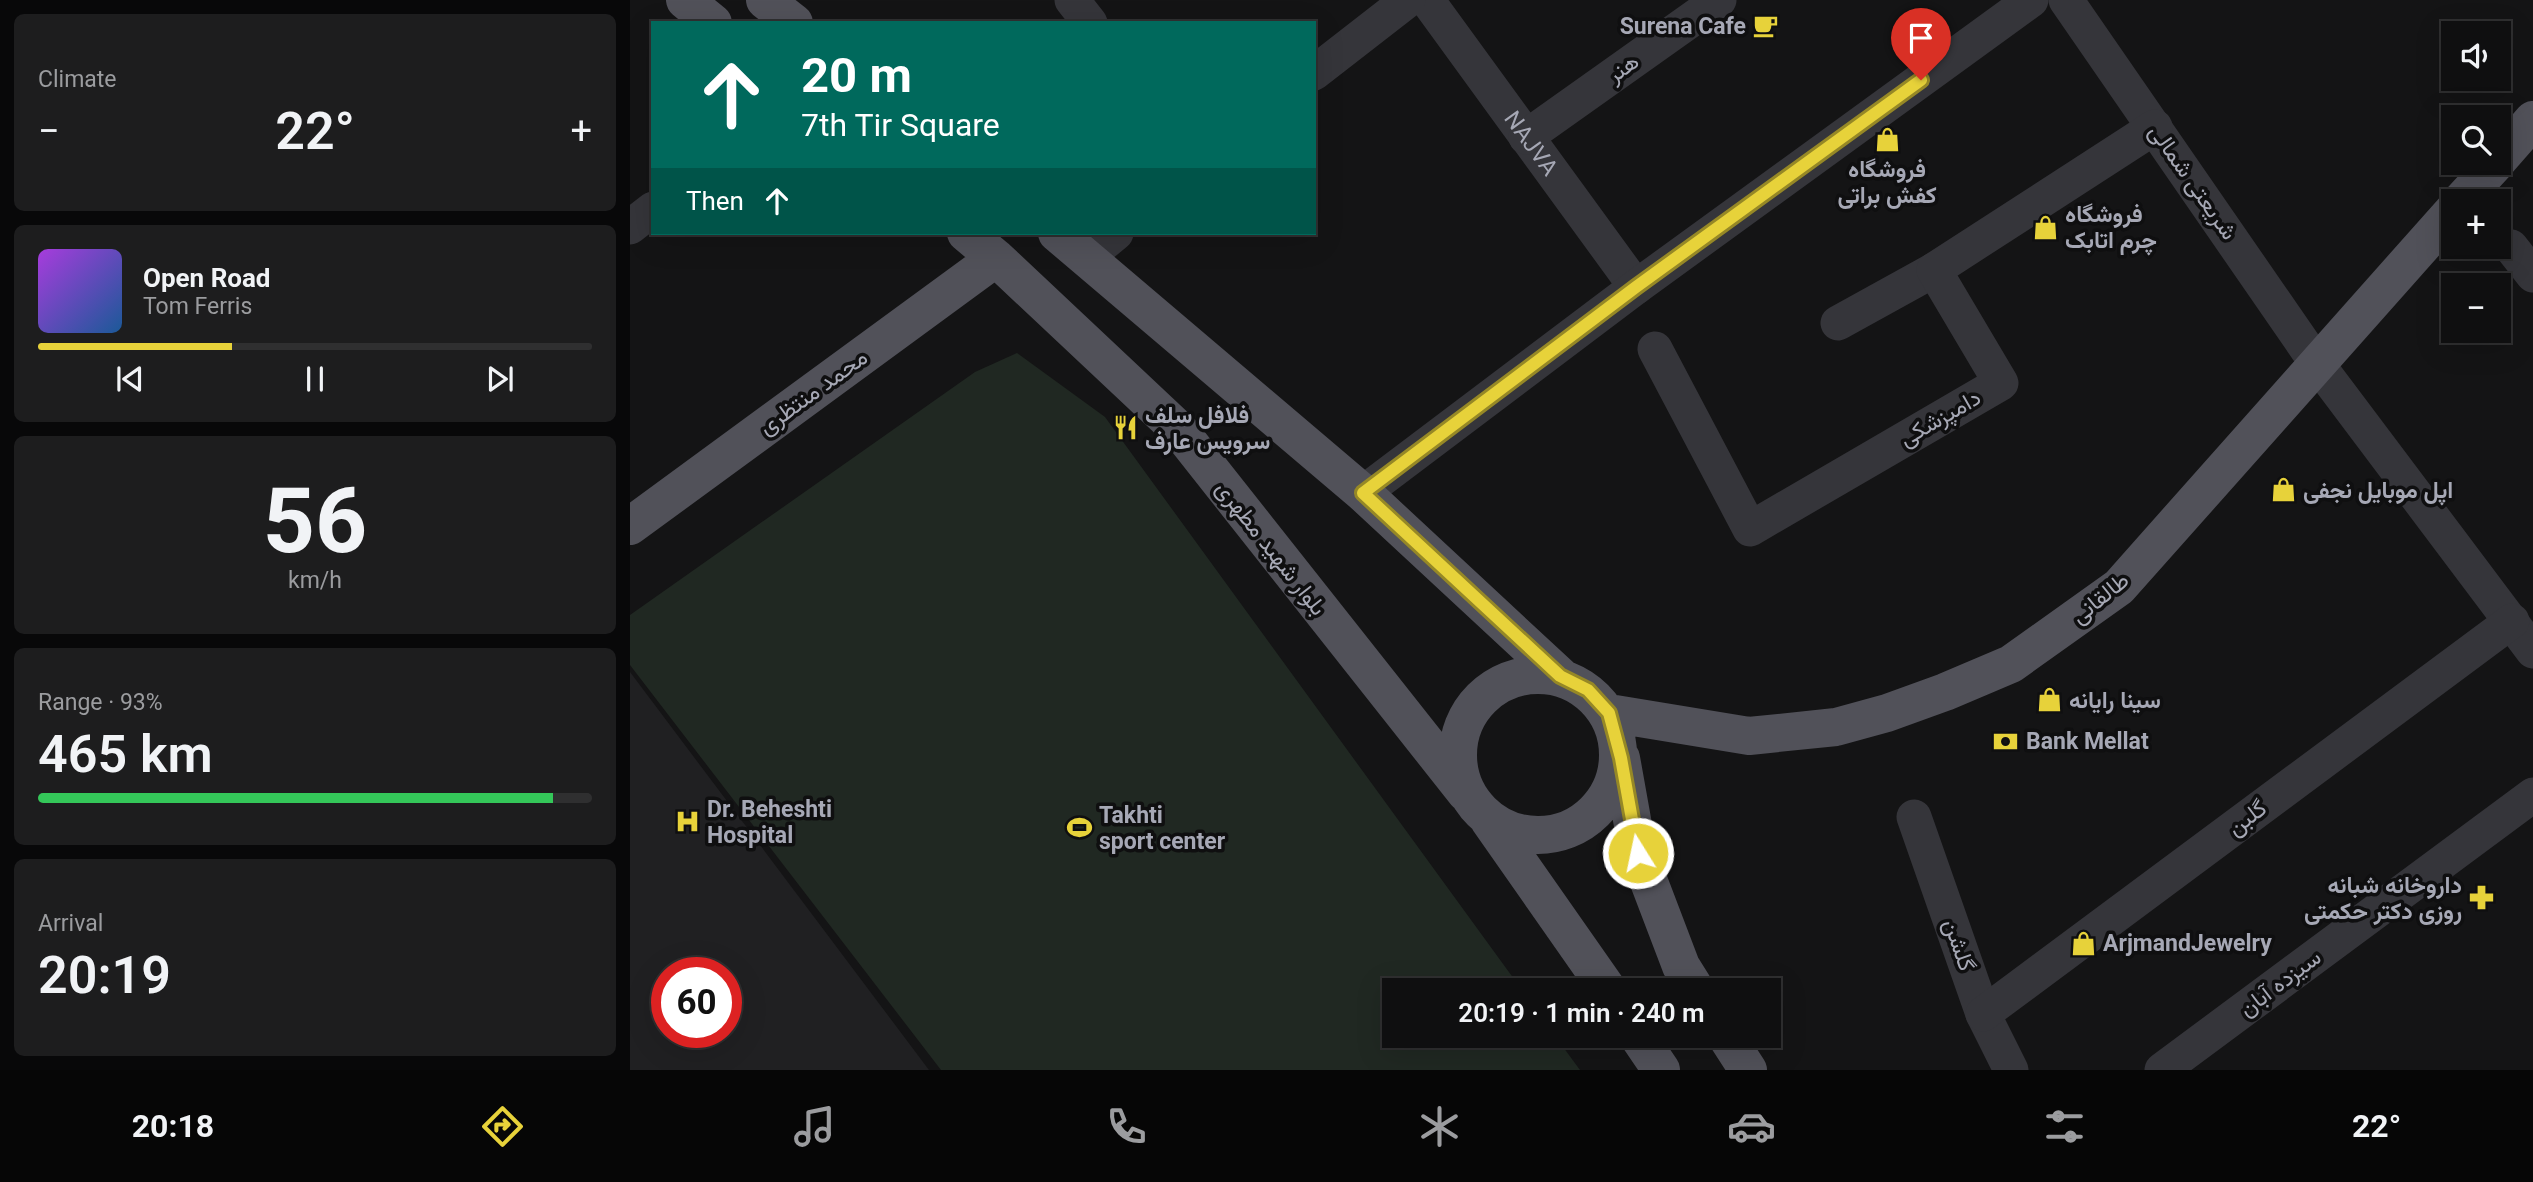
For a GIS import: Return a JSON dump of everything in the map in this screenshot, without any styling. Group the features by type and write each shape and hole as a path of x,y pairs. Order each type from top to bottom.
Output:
{"main road":[{"path":"685,0 711,21"},
{"path":"765,0 791,21"},
{"path":"2511,145 2533,120"},
{"path":"2472,189 2484,175"},
{"name":"طالقانی","path":"1609,713 1749,736 1836,727 1887,713 2011,664 2119,587 2441,225"},
{"name":"بلوار شهید مطهری","path":"969,235 1179,430 1478,807 1599,978"},
{"path":"1059,235 1363,493 1560,676 1588,690 1609,713 1621,758 1638,853 1681,966 1688,978"},
{"name":"محمد منتظری","path":"630,526 996,258"},
{"path":"1560,676 1529,674 1499,684 1475,704 1461,732 1457,763 1478,807 1518,834 1549,836 1580,826 1603,805 1621,758"},
{"path":"1646,1048 1661,1070"},
{"path":"1734,1048 1748,1070"}],"street":[{"path":"1072,0 1088,21"},
{"path":"1316,71 1408,0"},
{"name":"NAJVA","path":"1427,0 1636,287"},
{"name":"هنر","path":"1526,137 1719,0"},
{"path":"1363,493 1636,287 2031,0"},
{"name":"شریعتی شمالی","path":"2066,0 2318,365 2533,651"},
{"path":"1838,323 1934,270 2155,127"},
{"path":"630,227 651,211"},
{"path":"1087,257 1114,235"},
{"path":"2511,247 2533,275"},
{"name":"دامپزشکی","path":"1654,349 1750,529 2001,383 1934,270"},
{"name":"گلبن","path":"1983,1014 2512,621"},
{"name":"سیزده آبان","path":"2162,1070 2533,795"},
{"name":"گلشن","path":"1914,817 1983,1014 2011,1070"}],"shaded area":[{"name":"Takhti sport center","path":"1017,353 1105,417 1513,978 1382,978 1382,1048 1564,1048 1580,1070 941,1070 630,665 630,615 975,372"},
{"name":"Dr. Beheshti Hospital","path":"630,672 929,1070 630,1070"}],"place":[{"name":"Surena Cafe","path":"1766,26"},
{"name":"فروشگاه کفش براتی","path":"1887,139"},
{"name":"فروشگاه چرم اتابک","path":"2045,227"},
{"name":"فلافل سلف سرویس عارف","path":"1125,428"},
{"name":"اپل موبایل نجفی","path":"2283,490"},
{"name":"سینا رایانه","path":"2049,700"},
{"name":"Bank Mellat","path":"2006,741"},
{"name":"Dr. Beheshti Hospital","path":"687,822"},
{"name":"Takhti sport center","path":"1079,828"},
{"name":"داروخانه شبانه روزی دکتر حکمتی","path":"2482,898"},
{"name":"ArjmandJewelry","path":"2083,943"}],"route":[{"path":"1638,853 1621,758 1609,713 1588,690 1560,676 1363,493 1636,287 1921,80"}]}
